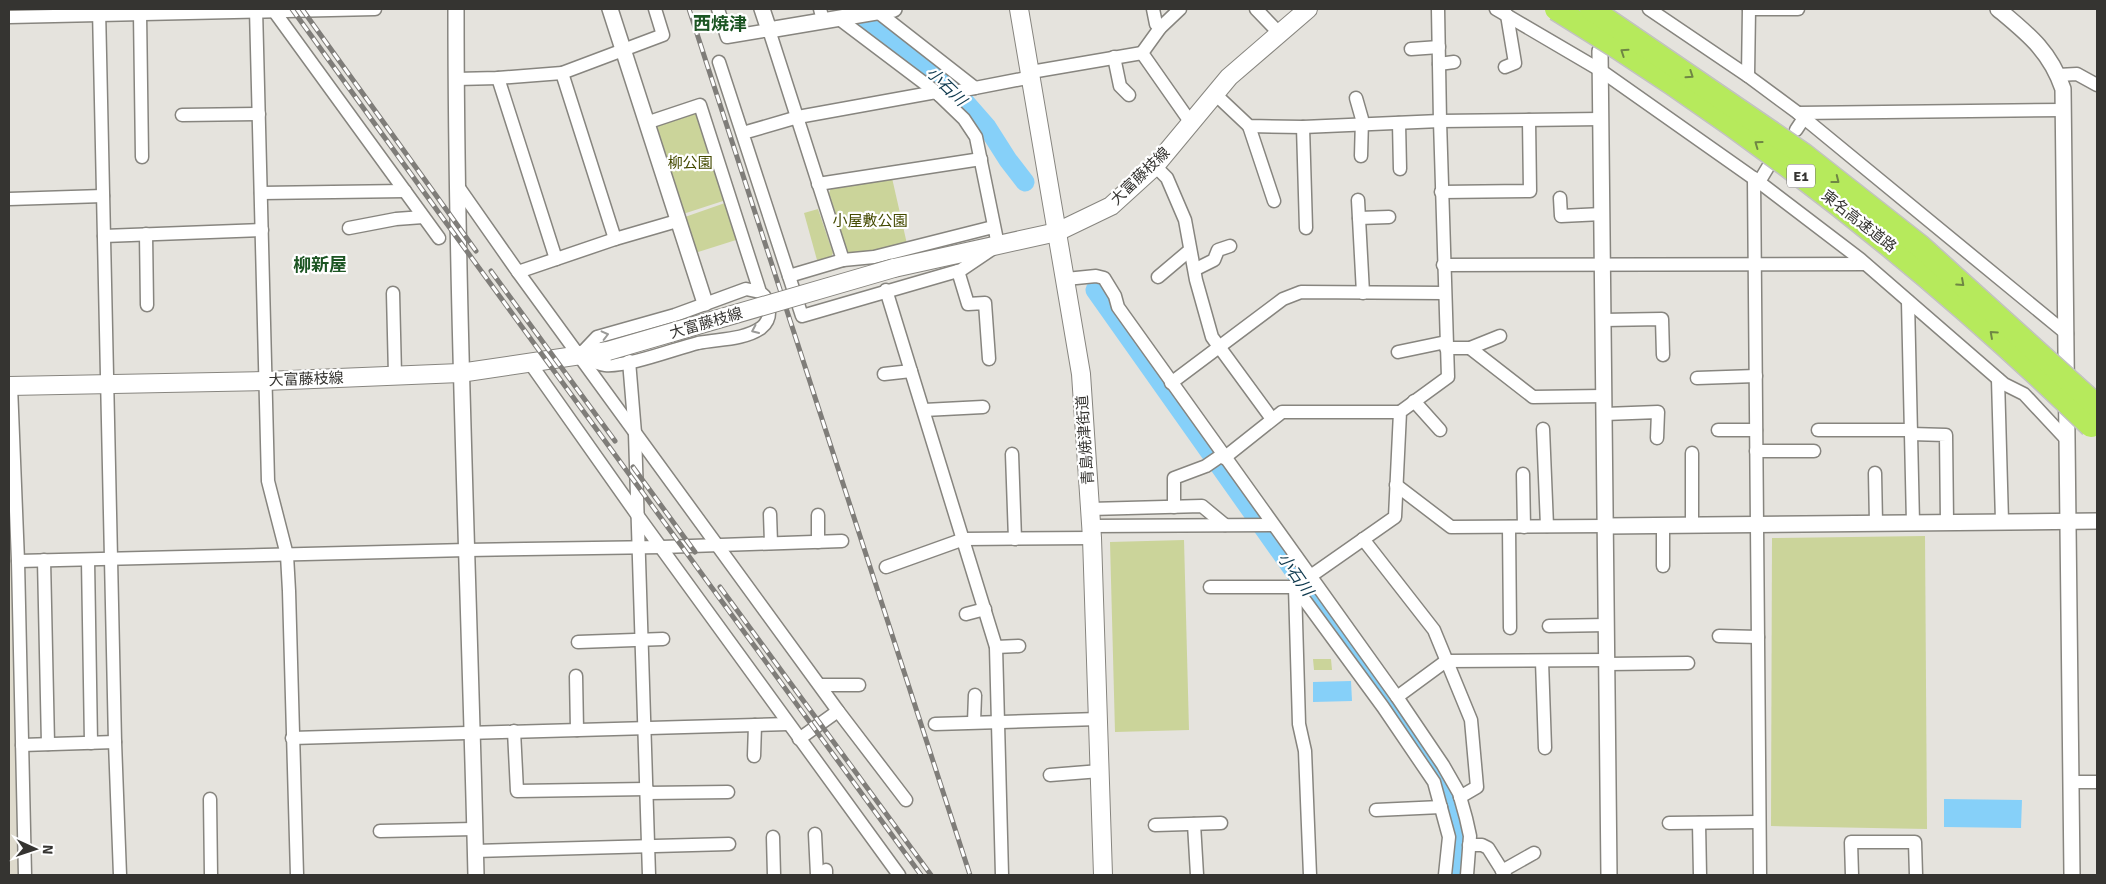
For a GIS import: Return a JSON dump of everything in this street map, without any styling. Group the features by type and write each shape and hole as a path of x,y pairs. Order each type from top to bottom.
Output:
{"highway":[{"name":"東名高速道路","path":"1556,9 1708,108 1878,235 2030,367 2094,416"},
{"name":"東名高速道路","path":"1591,9 1811,160 1920,246 2094,416"}],"main road":[{"name":"青島焼津街道","path":"1019,9 1081,374 1091,524 1103,875"},
{"name":"大富藤枝線","path":"10,386 460,373 530,363 608,351 894,268 1057,232 1111,206 1155,166 1230,77 1306,10"}],"street":[{"path":"9,17 100,11 140,13 376,9"},
{"path":"456,9 460,373 476,875"},
{"path":"610,9 677,221 705,302"},
{"path":"456,79 562,73 623,52 663,35 655,9"},
{"path":"718,9 727,37 769,30 827,15 894,9"},
{"path":"762,9 843,260"},
{"path":"1153,9 1156,24 1160,28"},
{"path":"743,133 798,117 940,94 1114,57 1142,53 1160,28 1180,9"},
{"path":"1256,9 1279,33"},
{"path":"1174,507 1174,478 1206,466 1223,456 1282,412 1400,412 1448,377 1441,192 1438,9"},
{"path":"1649,9 1748,76 1801,115 2067,334"},
{"path":"1748,76 1749,9 1798,9"},
{"path":"1998,9 2039,45 2058,75 2063,89 2072,875"},
{"path":"256,10 268,482 286,554 291,624 292,738 297,875"},
{"path":"876,10 972,88"},
{"path":"100,11 115,742 120,875"},
{"path":"274,11 439,238"},
{"path":"1501,12 1515,63 1505,67"},
{"path":"1501,12 1600,70 1756,180 1866,264 1998,379 2024,394 2066,439"},
{"path":"140,13 142,157"},
{"path":"719,62 802,316 886,290 958,271 998,245 976,137 964,119 940,94 827,15"},
{"path":"1411,49 1439,47"},
{"path":"1600,51 1609,875"},
{"path":"1142,53 1191,123"},
{"path":"1114,57 1120,86 1129,95"},
{"path":"1439,64 1454,62"},
{"path":"562,73 615,239"},
{"path":"2058,75 2077,74 2097,85"},
{"path":"498,78 556,259"},
{"path":"1215,94 1249,126 1274,202"},
{"path":"1356,98 1362,119 1361,156"},
{"path":"580,355 603,365 629,362 701,343 724,340 760,329 766,324 770,313 766,299 760,292 700,105 646,122"},
{"path":"1801,115 2064,110"},
{"path":"182,116 259,114"},
{"path":"1796,130 1801,115"},
{"path":"1249,126 1303,127 1440,121 1601,118"},
{"path":"1441,192 1530,191 1529,120"},
{"path":"1399,123 1400,169"},
{"path":"1303,127 1306,228"},
{"path":"818,184 981,159"},
{"path":"1155,166 1167,178 1186,220 1190,250 1196,270 1196,280 1212,337 1272,420"},
{"path":"1760,875 1755,265 1756,180 1768,167"},
{"path":"458,184 518,272 635,433 821,685 838,711 906,800"},
{"path":"262,193 404,191"},
{"path":"9,200 103,196"},
{"path":"1560,198 1561,216 1602,214"},
{"path":"1358,200 1363,292"},
{"path":"349,228 396,219 423,217"},
{"path":"1359,218 1390,217"},
{"path":"518,272 615,239 677,221"},
{"path":"789,276 843,260 874,257 993,227"},
{"path":"104,236 262,230"},
{"path":"146,234 147,305"},
{"path":"1196,270 1214,260 1218,250 1230,246"},
{"path":"1158,277 1190,250"},
{"path":"1443,265 1866,264"},
{"path":"958,271 968,304 985,303 990,359"},
{"path":"1066,279 1096,276 1104,278 1115,296 1118,307 1443,765 1460,797 1470,836 1467,875"},
{"path":"580,355 597,337 675,315 705,302 746,289 760,292"},
{"path":"886,290 996,647 1002,875"},
{"path":"1171,382 1283,299 1301,292 1444,293"},
{"path":"392,294 395,375"},
{"path":"1908,301 1913,523"},
{"path":"1603,320 1662,319 1663,355"},
{"path":"1398,352 1446,345 1470,348 1500,336"},
{"path":"1470,348 1533,397 1604,396"},
{"path":"629,362 635,433 649,875"},
{"path":"530,363 638,516 899,875"},
{"path":"884,374 912,371"},
{"path":"1697,378 1756,376"},
{"path":"1998,379 2002,521"},
{"path":"10,386 18,561 25,875"},
{"path":"1414,401 1440,430"},
{"path":"924,410 983,407"},
{"path":"1210,588 1295,587 1395,517 1400,412"},
{"path":"1604,414 1658,412 1657,438"},
{"path":"1543,429 1546,526"},
{"path":"1718,430 1756,430"},
{"path":"1818,430 1911,432 1946,435 1947,522"},
{"path":"1756,451 1814,450"},
{"path":"1692,453 1692,525"},
{"path":"1012,454 1015,538"},
{"path":"1875,472 1876,523"},
{"path":"1523,474 1524,527"},
{"path":"1396,484 1452,527 2097,521"},
{"path":"886,567 964,539 1015,538 1174,507 1202,506 1225,525"},
{"path":"770,514 771,543"},
{"path":"818,515 818,542"},
{"path":"1091,524 1272,525"},
{"path":"1663,525 1663,566"},
{"path":"1509,527 1510,628"},
{"path":"1363,539 1434,630 1471,720 1477,787 1460,797"},
{"path":"18,561 662,547 842,541"},
{"path":"44,560 48,744"},
{"path":"88,560 91,743"},
{"path":"1295,587 1383,707 1434,782 1449,836 1445,875"},
{"path":"1295,587 1299,724 1305,751 1310,875"},
{"path":"966,614 985,608"},
{"path":"1549,626 1607,625"},
{"path":"1719,636 1758,637"},
{"path":"578,642 663,639"},
{"path":"996,647 1019,646"},
{"path":"1396,697 1446,661 1688,663"},
{"path":"1542,661 1544,748"},
{"path":"576,676 577,730"},
{"path":"821,685 859,684"},
{"path":"974,722 975,695"},
{"path":"799,739 838,711"},
{"path":"935,724 1098,719"},
{"path":"292,738 472,731 788,724"},
{"path":"754,725 754,756"},
{"path":"514,731 517,791 728,792"},
{"path":"22,745 115,742"},
{"path":"1050,775 1100,771"},
{"path":"2071,782 2097,782"},
{"path":"210,799 211,875"},
{"path":"1376,810 1441,807"},
{"path":"1668,823 1759,822"},
{"path":"1155,825 1221,823"},
{"path":"1699,823 1700,875"},
{"path":"1194,824 1197,875"},
{"path":"380,831 474,829"},
{"path":"815,834 823,874"},
{"path":"773,837 774,875"},
{"path":"1852,875 1852,842 1915,842 1916,875"},
{"path":"475,851 729,844"},
{"path":"1469,845 1482,845 1488,848 1504,873 1534,853"}],"shaded area":[{"path":"9,437 21,875 9,875"}],"green space":[{"name":"柳公園","path":"693,112 698,115 726,200 683,214 655,127"},
{"name":"小屋敷公園","path":"892,178 907,244 870,254 847,252 829,193 831,188"},
{"path":"725,203 736,240 695,253 685,217"},
{"path":"818,209 833,253 831,257 817,260 804,213"},
{"path":"1925,536 1927,829 1771,826 1772,538"},
{"path":"1184,540 1189,730 1115,732 1110,542"},
{"path":"1313,659 1331,659 1332,670 1314,670"}],"water":[{"path":"1351,681 1352,701 1313,702 1313,682"},
{"path":"1944,799 2022,800 2021,828 1944,827"}],"waterway":[{"name":"小石川","path":"849,9 945,79 987,127 1025,182"},
{"name":"小石川","path":"1095,290 1436,772 1446,798 1452,822 1454,847 1452,875"}],"railway":[{"path":"292,9 921,875"},
{"path":"302,9 476,251"},
{"path":"689,9 970,875"},
{"path":"491,271 615,441"},
{"path":"633,467 695,552"},
{"path":"720,587 931,875"}],"district":[{"name":"西焼津","path":"720,24"},
{"name":"柳新屋","path":"320,265"}]}
